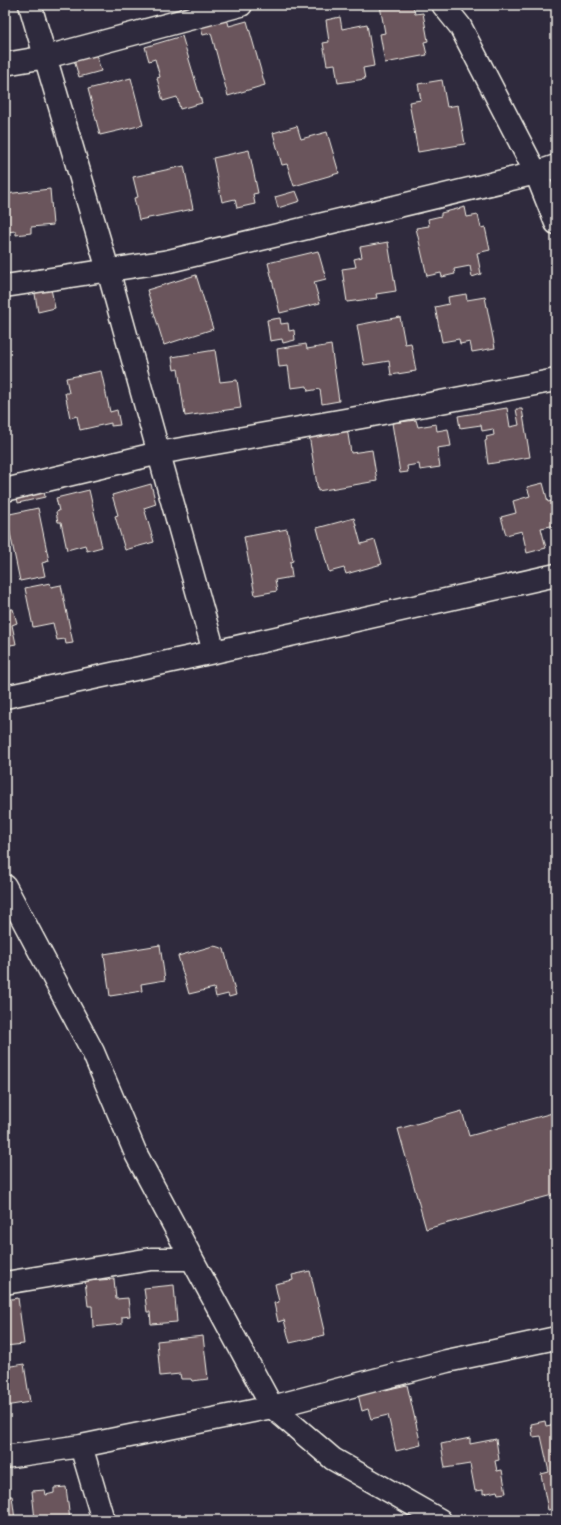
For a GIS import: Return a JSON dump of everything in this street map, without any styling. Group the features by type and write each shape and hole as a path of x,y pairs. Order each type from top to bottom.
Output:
{"street":[{"path":"30,5 108,270 214,652"},
{"path":"5,64 46,57 241,5"},
{"path":"443,5 460,26 536,174 556,223"},
{"path":"5,286 169,261 536,174 556,166"},
{"path":"5,490 159,453 370,416 556,380"},
{"path":"5,697 214,652 556,575"},
{"path":"5,886 93,1052 136,1154 272,1407 333,1459 440,1520"},
{"path":"5,1283 151,1259 192,1260"},
{"path":"5,1457 81,1446 272,1407 447,1361 556,1338"},
{"path":"81,1446 104,1520"}],"building":[{"path":"413,5 415,14 423,13 428,41 424,42 427,55 385,63 380,34 385,33 380,6"},
{"path":"226,15 229,26 247,21 265,85 228,96 211,33 203,35 199,22"},
{"path":"340,17 342,29 367,24 374,66 363,68 365,79 338,83 335,64 327,65 323,43 329,42 326,20"},
{"path":"182,36 202,103 180,109 177,97 163,101 157,78 160,77 155,59 149,61 145,47"},
{"path":"96,54 101,71 79,77 74,60"},
{"path":"131,78 143,125 100,135 88,89"},
{"path":"442,80 447,107 458,105 465,144 418,152 409,102 421,100 418,84"},
{"path":"297,126 301,139 327,132 339,173 294,186 287,164 282,165 273,133"},
{"path":"249,150 258,193 253,194 255,204 237,208 235,199 222,202 213,158"},
{"path":"184,166 193,209 139,220 134,198 138,197 133,177"},
{"path":"50,189 53,225 31,227 31,233 16,235 16,231 5,232 5,194"},
{"path":"296,191 300,201 278,208 275,197"},
{"path":"465,207 467,217 478,215 481,228 485,227 490,250 477,253 481,274 472,277 470,266 454,269 455,274 442,277 441,273 427,276 416,228 429,226 428,219 441,216 441,213"},
{"path":"388,242 396,291 376,294 377,298 347,302 342,269 356,267 354,259 362,257 360,247"},
{"path":"318,251 326,279 314,282 320,303 280,313 268,263"},
{"path":"196,275 213,329 164,345 147,290"},
{"path":"50,284 55,308 38,312 34,288"},
{"path":"466,294 467,300 485,297 495,348 472,352 470,342 460,344 459,339 442,342 435,307 449,304 448,297"},
{"path":"400,317 405,344 411,343 416,371 391,375 389,361 364,365 357,325"},
{"path":"280,318 281,324 288,323 289,331 294,330 295,340 283,343 282,339 270,341 267,320"},
{"path":"306,344 307,349 331,345 339,401 322,404 320,389 308,391 307,386 291,388 288,366 279,367 277,349"},
{"path":"215,350 220,382 237,380 241,408 185,416 178,369 174,370 172,357"},
{"path":"101,371 110,412 117,410 120,425 111,426 111,423 80,430 77,416 70,418 65,393 69,393 66,378"},
{"path":"507,408 510,427 519,425 516,409 522,409 530,457 488,464 485,441 487,440 486,437 494,435 493,429 482,431 481,425 460,428 458,416"},
{"path":"416,420 418,427 436,424 437,431 448,429 451,446 437,448 440,467 420,470 419,464 407,466 408,472 400,473 392,423"},
{"path":"347,428 351,453 372,450 377,481 318,491 309,435"},
{"path":"543,483 548,502 556,500 556,525 541,528 546,548 527,553 522,531 506,535 501,517 516,513 513,501 530,496 527,487"},
{"path":"43,484 45,497 18,503 16,490"},
{"path":"151,484 156,504 144,508 154,542 125,550 115,516 118,515 112,495"},
{"path":"89,490 102,547 87,551 85,545 67,550 61,522 58,522 56,512 59,511 56,498"},
{"path":"38,508 49,561 42,563 45,576 20,581 9,528 5,529 5,515"},
{"path":"354,518 361,544 375,540 382,564 346,574 344,568 329,572 317,528"},
{"path":"287,529 293,561 290,562 292,577 275,580 277,591 255,595 244,537"},
{"path":"50,583 51,587 61,585 73,643 66,644 65,639 57,640 53,623 33,627 25,588"},
{"path":"5,596 8,609 13,609 17,623 12,625 16,644 5,646"},
{"path":"160,945 165,980 141,984 142,991 110,996 104,954"},
{"path":"213,946 224,949 236,995 229,997 228,994 216,997 214,988 189,994 178,956"},
{"path":"462,1111 469,1136 556,1112 556,1194 426,1229 398,1129"},
{"path":"310,1271 325,1335 290,1343 284,1320 278,1322 274,1303 279,1302 275,1284 293,1280 292,1275"},
{"path":"114,1279 116,1299 128,1298 130,1316 122,1317 122,1324 93,1327 92,1306 88,1306 85,1281"},
{"path":"174,1285 177,1322 151,1324 150,1312 147,1312 144,1288"},
{"path":"18,1298 24,1344 5,1346 5,1300"},
{"path":"203,1336 208,1379 192,1381 191,1379 181,1379 180,1374 160,1376 157,1341"},
{"path":"24,1364 30,1402 5,1406 5,1367"},
{"path":"383,1384 385,1390 407,1385 421,1445 396,1451 388,1415 371,1419 368,1409 362,1411 357,1390"},
{"path":"545,1421 546,1426 556,1424 556,1508 548,1510 541,1474 549,1472 541,1436 533,1437 531,1424"},
{"path":"470,1438 470,1444 496,1439 499,1460 495,1461 497,1471 502,1470 506,1493 498,1494 497,1491 483,1494 483,1490 475,1491 470,1464 445,1468 441,1444"},
{"path":"66,1487 70,1520 35,1520 32,1491 45,1490 46,1495 54,1493 54,1488"},
{"path":"5,1496 12,1496 15,1520 5,1520"}]}
